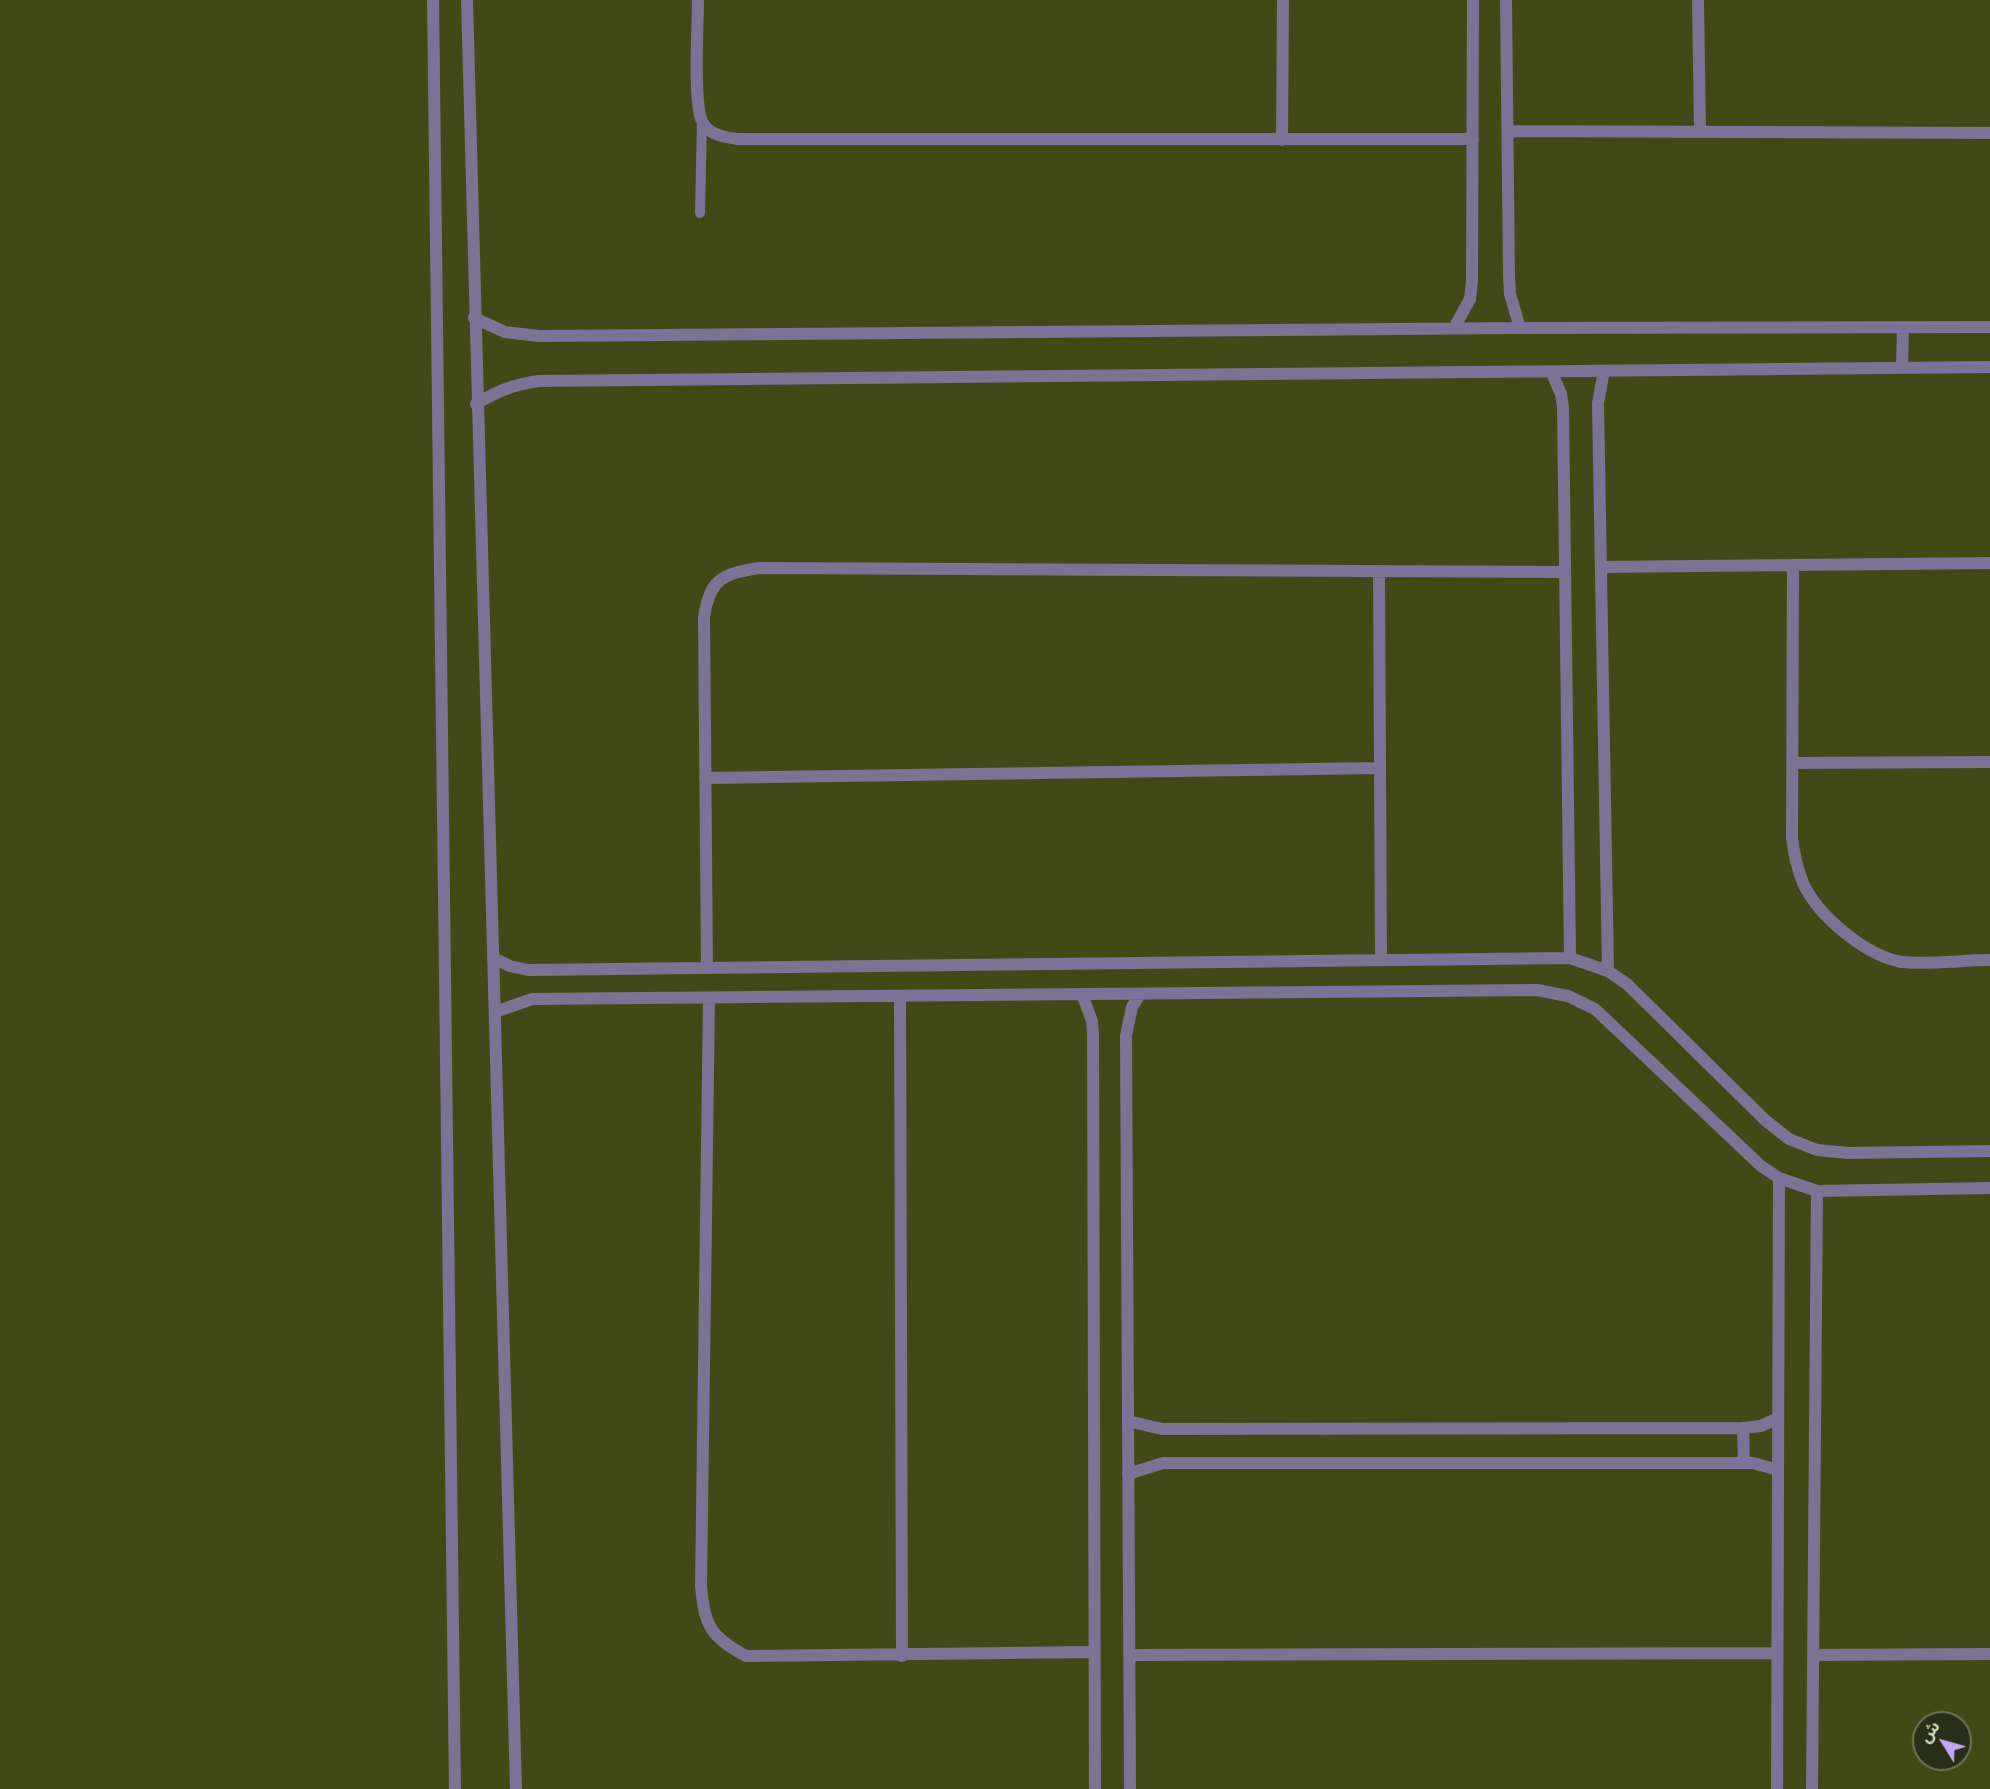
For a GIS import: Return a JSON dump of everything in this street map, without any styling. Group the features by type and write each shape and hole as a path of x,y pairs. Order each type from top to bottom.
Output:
{"street":[{"path":"433,0 455,1789"},
{"path":"467,0 476,404 516,1789"},
{"path":"698,0 698,101 702,122 717,136 737,139 1473,139"},
{"path":"1282,140 1283,0"},
{"path":"1454,328 1470,299 1473,0"},
{"path":"1506,0 1510,294 1520,328"},
{"path":"1698,0 1700,131"},
{"path":"1508,130 1990,133"},
{"path":"474,318 505,332 539,336 1454,328 1990,327"},
{"path":"1902,368 1903,328"},
{"path":"476,404 517,384 539,381 1990,367"},
{"path":"1551,371 1562,394 1563,407 1570,958"},
{"path":"1604,371 1598,392 1608,971"},
{"path":"1601,567 1990,563"},
{"path":"1793,565 1792,838 1796,863 1804,886 1819,906 1851,938 1875,954 1903,962 1990,960"},
{"path":"707,967 704,617 707,597 716,581 735,572 759,568 1565,572"},
{"path":"1379,572 1381,959"},
{"path":"1792,764 1990,762"},
{"path":"705,778 1380,768"},
{"path":"493,958 510,966 528,970 1570,958 1608,971 1627,984 1765,1120 1789,1139 1817,1150 1848,1153 1990,1151"},
{"path":"495,1012 532,999 1537,990 1568,996 1595,1009 1619,1029 1761,1166 1779,1178 1816,1191 1990,1188"},
{"path":"1082,994 1092,1021 1093,1035 1095,1789"},
{"path":"1130,1789 1126,1036 1132,1007 1140,994"},
{"path":"900,997 902,1656"},
{"path":"709,998 701,1586 704,1616 720,1641 746,1656 1094,1652"},
{"path":"1777,1789 1779,1178"},
{"path":"1812,1789 1816,1191"},
{"path":"1128,1421 1162,1429 1743,1428 1761,1426 1778,1418"},
{"path":"1743,1428 1744,1463"},
{"path":"1128,1474 1163,1463 1744,1463 1761,1464 1778,1470"},
{"path":"1129,1655 1777,1653"},
{"path":"1813,1655 1990,1654"}],"lane":[{"path":"700,213 702,122"}]}
